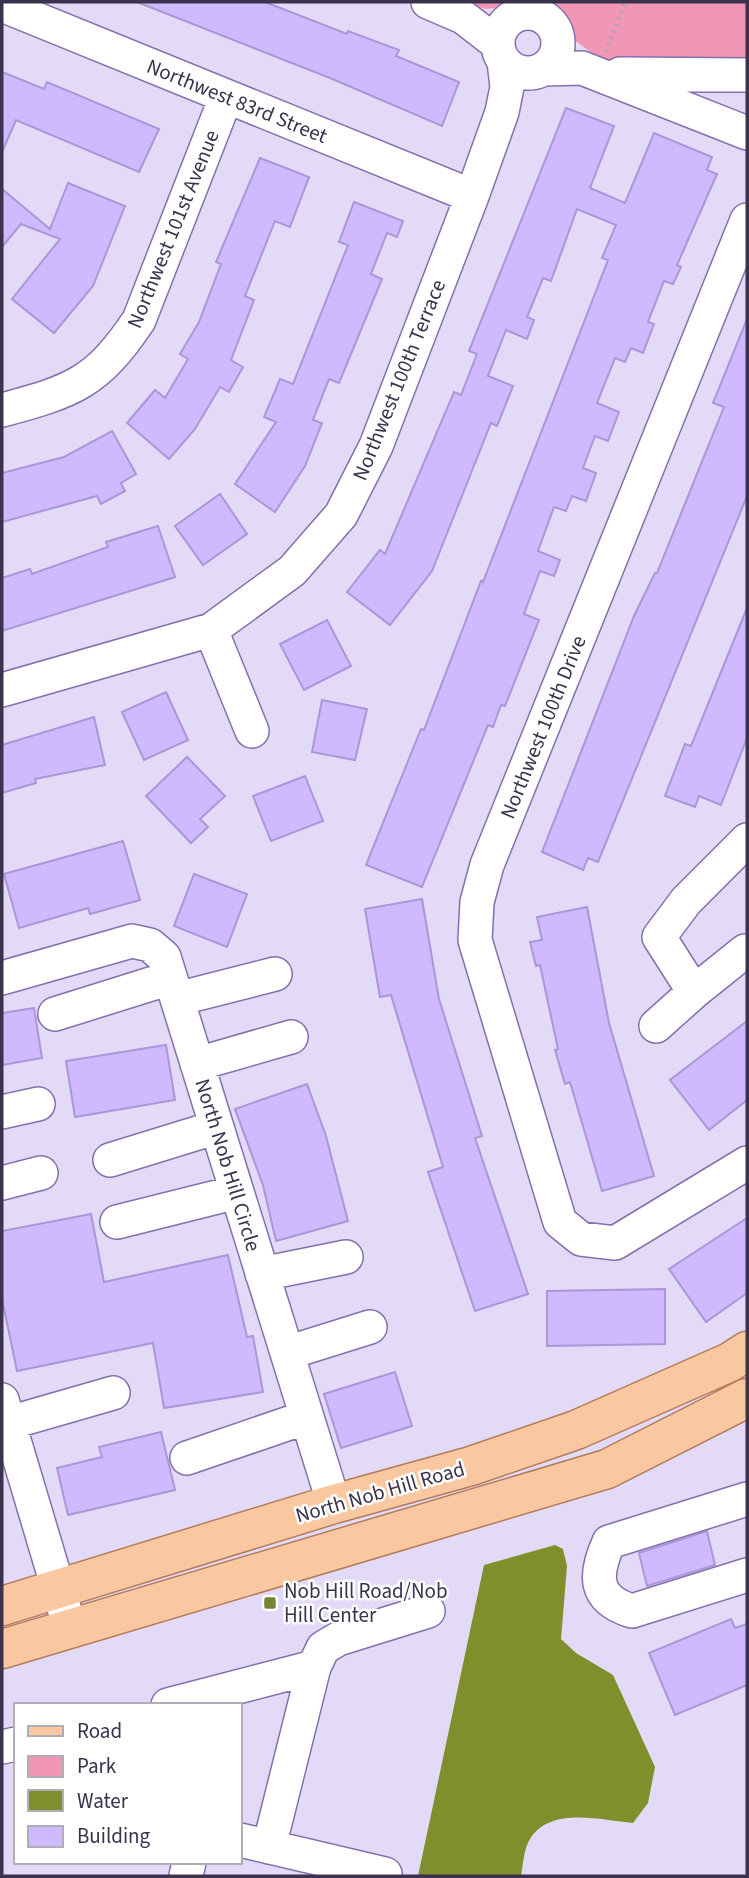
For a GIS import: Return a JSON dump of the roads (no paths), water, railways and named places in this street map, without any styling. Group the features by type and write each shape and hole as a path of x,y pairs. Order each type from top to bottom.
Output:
{"main road":[{"name":"North Nob Hill Road","path":"2,1606 334,1504 471,1466 576,1430 730,1362 747,1351"},
{"name":"North Nob Hill Road","path":"2,1649 607,1469 747,1398"}],"street":[{"path":"428,2 463,17 531,36 747,133"},
{"name":"Northwest 83rd Street","path":"2,5 472,196"},
{"name":"Northwest 100th Terrace","path":"2,690 211,630 292,571 341,514 376,446 472,196 502,112 507,87 531,36"},
{"path":"595,67 747,75"},
{"name":"Northwest 101st Avenue","path":"2,410 57,396 89,380 118,352 139,320 226,97"},
{"name":"Northwest 100th Drive","path":"747,220 735,288 487,865 477,902 474,940 560,1222 582,1239 615,1243 747,1163"},
{"path":"211,630 251,731"},
{"path":"694,992 659,937 686,901 747,839"},
{"name":"North Nob Hill Circle","path":"2,978 132,941 150,945 164,957 334,1504"},
{"path":"656,1026 745,951"},
{"path":"55,1014 174,989 275,974"},
{"path":"197,1065 291,1037"},
{"path":"2,1112 38,1104"},
{"path":"110,1160 217,1127"},
{"path":"2,1183 41,1173"},
{"path":"117,1222 237,1192"},
{"path":"262,1274 346,1257"},
{"path":"287,1353 370,1327"},
{"path":"70,1628 4,1416 113,1393"},
{"path":"187,1458 307,1417"},
{"path":"747,1499 609,1542 599,1564 601,1591 614,1605 632,1611 747,1575"},
{"path":"385,1874 254,1843 314,1667 323,1648 338,1639 428,1611"},
{"path":"176,1703 314,1667"}],"water":[{"path":"555,1545 563,1549 567,1566 561,1639 576,1653 613,1675 655,1767 648,1803 633,1823 592,1818 550,1822 530,1839 521,1876 418,1876 484,1565"}],"place":[{"name":"Nob Hill Road/Nob Hill Center","path":"270,1603"}]}
